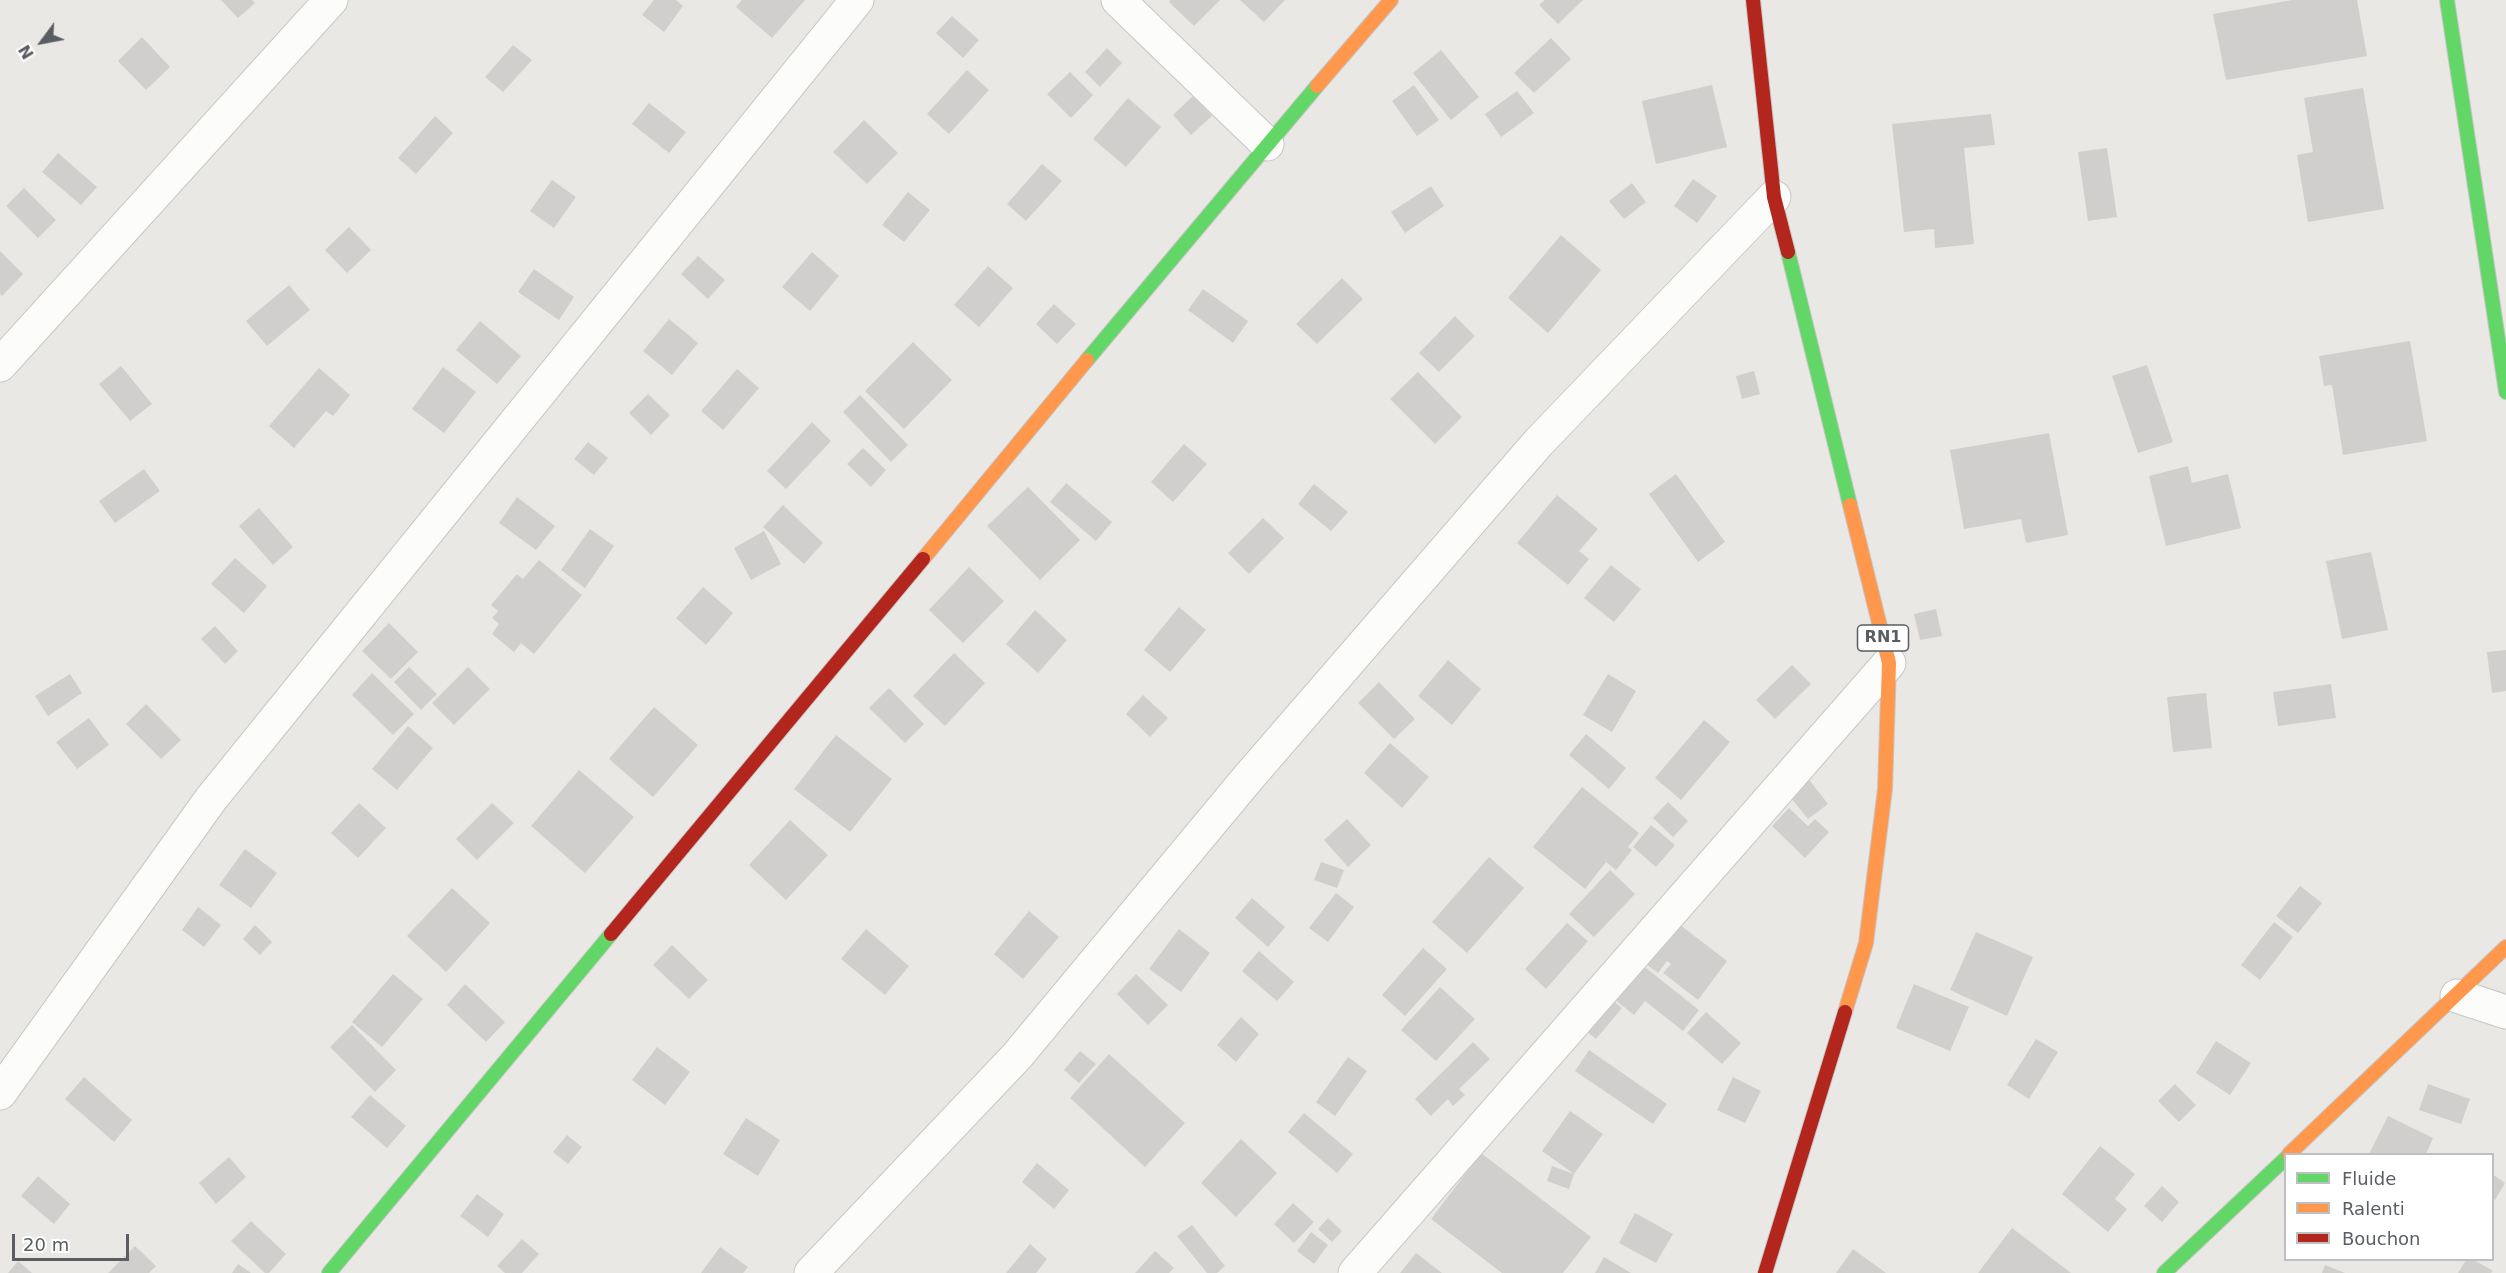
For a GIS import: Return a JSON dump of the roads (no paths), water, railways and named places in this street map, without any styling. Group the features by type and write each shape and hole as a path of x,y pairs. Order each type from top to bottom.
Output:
{"main road":[{"path":"329,1273 1268,144 1391,0"},
{"name":"RN1","path":"1753,0 1774,196 1889,663 1885,789 1866,943 1765,1273"},
{"path":"2447,0 2506,392"},
{"path":"2291,1153 2506,947"},
{"path":"2164,1273 2284,1160"}],"street":[{"path":"0,365 331,0"},
{"path":"0,1093 211,799 857,0"},
{"path":"1118,0 1268,144"},
{"path":"811,1273 1017,1056 1248,778 1538,443 1774,196"},
{"path":"1355,1273 1889,663"},
{"path":"2457,996 2506,1012"}]}
